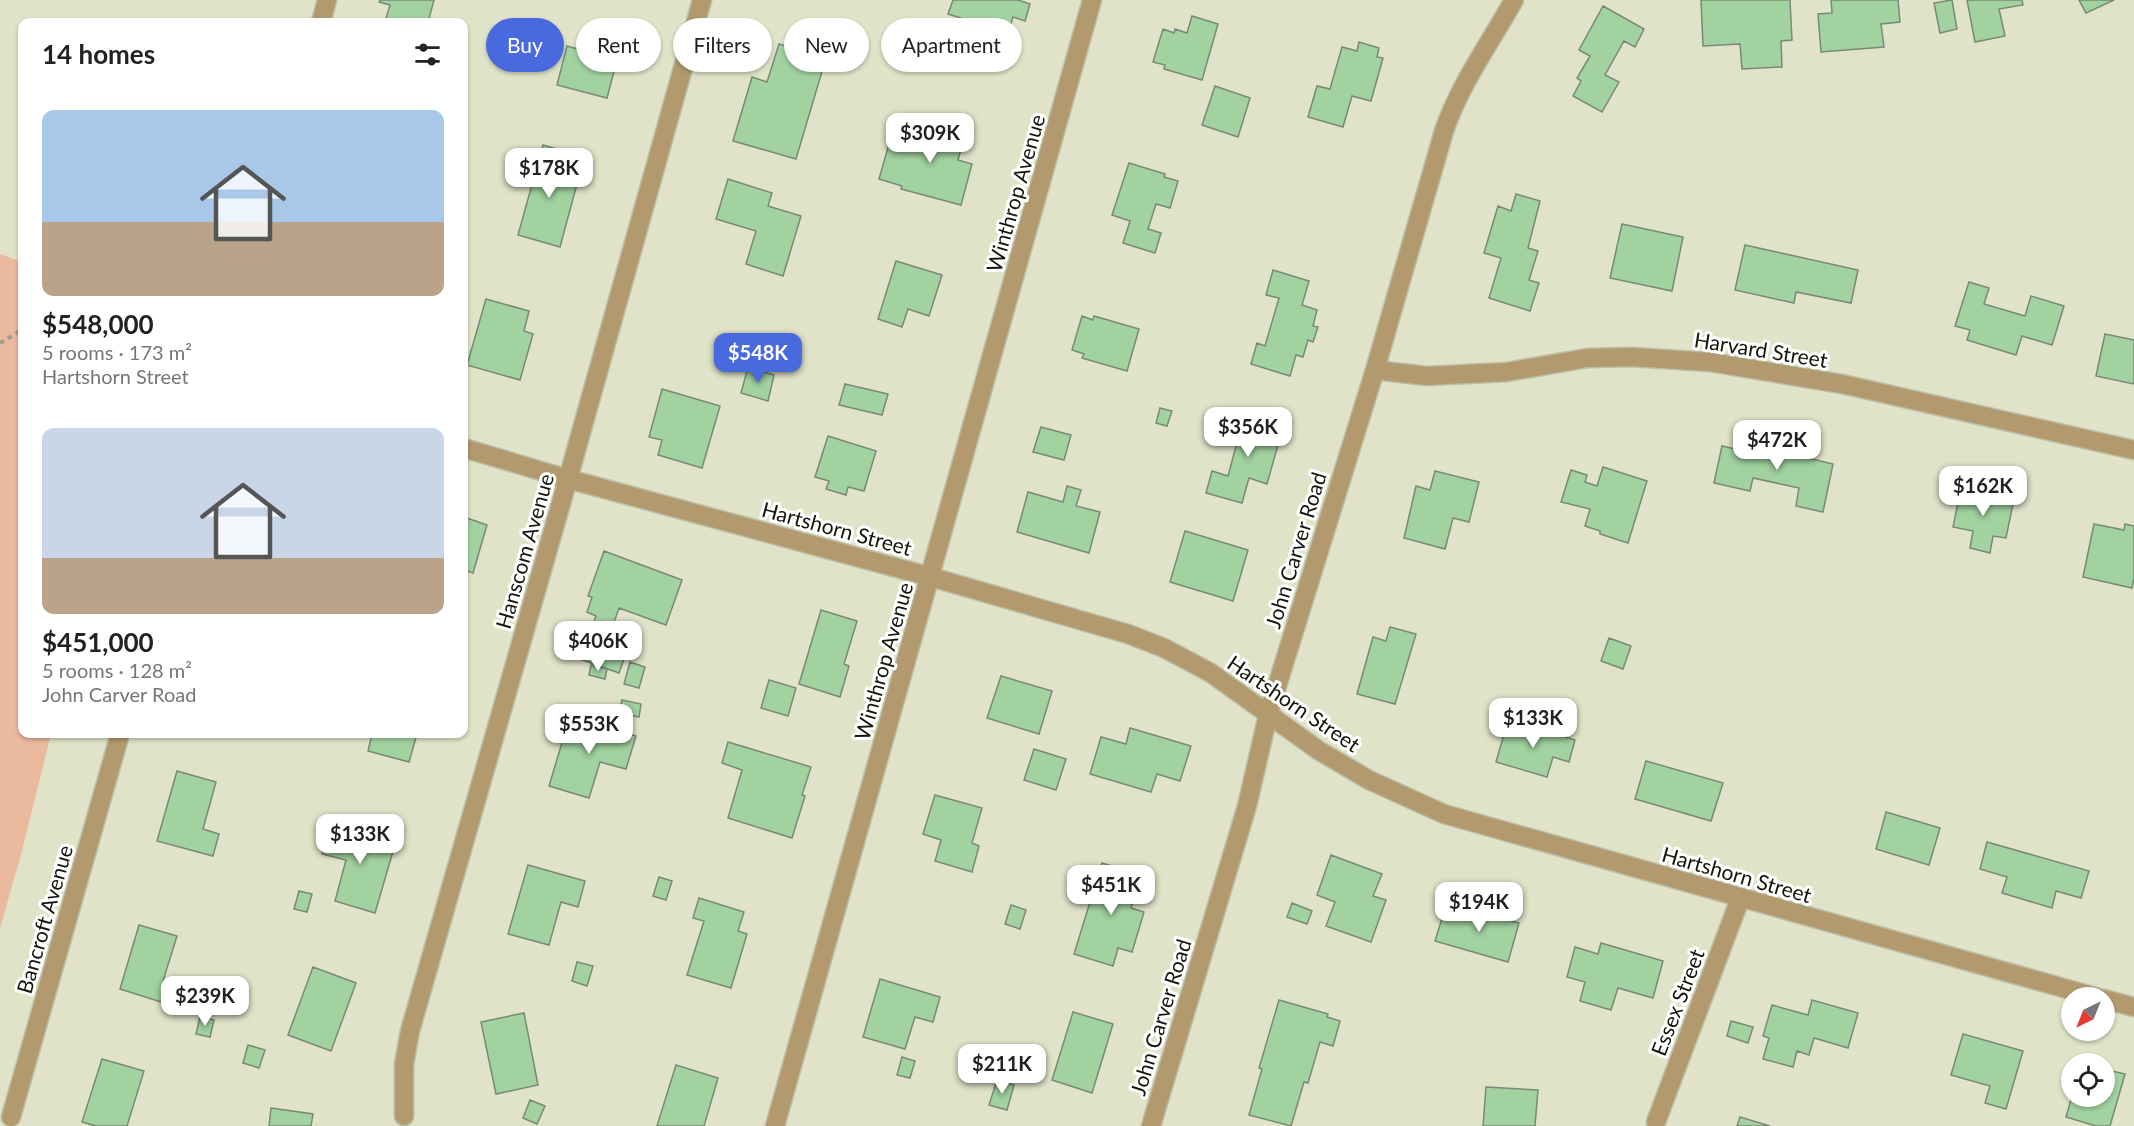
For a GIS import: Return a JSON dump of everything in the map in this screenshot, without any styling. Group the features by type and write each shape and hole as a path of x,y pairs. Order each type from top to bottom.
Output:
{"street":[{"path":"322,18 327,0"},
{"name":"Hanscom Avenue","path":"404,1116 404,1064 410,1031 702,0"},
{"name":"Winthrop Avenue","path":"775,1126 1092,0"},
{"name":"John Carver Road","path":"1151,1126 1247,806 1268,715 1375,370 1450,113 1465,82 1514,0"},
{"name":"Harvard Street","path":"1375,370 1427,376 1507,372 1587,358 1632,357 1710,362 1842,384 2134,450"},
{"name":"Hartshorn Street","path":"468,449 568,479 1094,622 1164,648 1224,682 1318,750 1370,780 1444,814 2061,988"},
{"name":"Bancroft Avenue","path":"11,1117 119,738"},
{"name":"Essex Street","path":"1656,1122 1740,899"},
{"path":"2115,1002 2134,1007"}],"path":[{"path":"0,343 18,332"}],"shaded area":[{"path":"0,254 18,261 18,738 50,738 0,928"}],"building":[{"path":"380,0 434,0 429,18 386,18 390,5 379,2"},
{"path":"953,0 1018,0 1030,4 1025,21 1022,18 1013,17 961,18 948,14"},
{"path":"1701,0 1790,0 1792,40 1781,41 1782,67 1742,69 1740,44 1703,46"},
{"path":"1831,0 1898,0 1900,22 1881,24 1884,47 1821,52 1818,14 1832,13"},
{"path":"1952,0 1957,29 1940,33 1934,3"},
{"path":"1967,0 2022,0 2023,5 1999,9 2005,36 1975,42"},
{"path":"2079,0 2114,0 2086,13"},
{"path":"1603,6 1644,29 1635,47 1624,41 1605,75 1619,82 1602,112 1573,96 1581,81 1577,78 1590,56 1579,50"},
{"path":"1192,16 1218,24 1202,80 1164,69 1165,65 1153,62 1163,29 1174,33 1175,29 1187,33"},
{"path":"1359,42 1379,48 1377,57 1383,58 1371,101 1352,96 1343,127 1308,117 1317,86 1330,89 1342,47 1357,51"},
{"path":"779,44 784,45 784,72 822,72 796,159 733,141 752,77 767,82"},
{"path":"567,46 576,49 576,72 614,72 607,98 557,85 560,72 564,72"},
{"path":"1215,86 1250,98 1238,137 1202,125"},
{"path":"939,115 961,122 956,140 963,142 958,160 972,164 961,205 901,189 902,186 879,179 889,144 912,150 917,129 934,133"},
{"path":"543,145 571,153 564,181 577,184 560,247 518,235"},
{"path":"1129,163 1165,174 1164,177 1178,181 1170,208 1156,204 1148,229 1161,233 1155,253 1123,243 1130,221 1112,215"},
{"path":"728,179 772,193 768,206 801,216 783,276 746,264 756,231 716,219"},
{"path":"1516,194 1540,201 1528,248 1538,251 1529,280 1539,283 1530,311 1489,298 1501,258 1484,253 1498,206 1511,211"},
{"path":"1622,224 1683,237 1672,291 1610,278"},
{"path":"1745,245 1858,270 1851,303 1796,292 1794,303 1735,290"},
{"path":"896,261 942,275 929,316 908,309 902,327 878,319"},
{"path":"1273,270 1309,281 1302,305 1317,310 1313,326 1318,327 1313,342 1308,340 1303,357 1296,355 1290,376 1251,364 1257,343 1265,346 1279,298 1266,295"},
{"path":"1969,282 1989,288 1984,304 2025,316 2031,296 2064,306 2052,345 2022,336 2016,355 1967,340 1970,330 1955,326"},
{"path":"486,299 529,311 524,331 533,334 520,380 468,365"},
{"path":"1082,316 1093,320 1094,316 1139,329 1127,371 1082,358 1084,354 1072,350"},
{"path":"2105,334 2134,340 2134,384 2096,376"},
{"path":"748,367 774,375 768,401 741,393"},
{"path":"845,384 888,394 882,415 839,405"},
{"path":"662,389 720,406 702,468 658,455 662,440 649,437"},
{"path":"1160,408 1172,411 1167,426 1156,423"},
{"path":"1246,409 1273,416 1269,431 1281,434 1267,484 1249,478 1242,503 1206,493 1212,471 1228,476"},
{"path":"1041,427 1071,435 1064,460 1033,452"},
{"path":"828,436 876,451 864,491 848,487 846,495 826,489 829,481 815,477"},
{"path":"1756,438 1810,450 1808,458 1833,464 1823,512 1796,506 1799,488 1753,478 1750,491 1714,483 1722,446 1753,453"},
{"path":"1603,467 1647,481 1628,543 1600,534 1600,531 1585,526 1590,509 1561,502 1571,470 1587,475 1585,482 1597,486"},
{"path":"1435,471 1479,482 1469,522 1453,518 1445,549 1404,538 1416,486 1430,490"},
{"path":"1067,486 1081,490 1076,506 1100,512 1089,553 1017,532 1028,492 1063,502"},
{"path":"1961,488 2014,499 2006,538 1993,536 1990,553 1970,548 1973,531 1953,527"},
{"path":"468,518 487,525 473,573 468,571"},
{"path":"2094,524 2124,530 2125,524 2134,526 2132,588 2083,577"},
{"path":"1185,531 1248,550 1233,601 1170,582"},
{"path":"604,551 682,580 666,625 619,608 613,625 633,633 619,673 580,659 596,616 587,612 592,597 588,596"},
{"path":"821,610 857,621 844,664 849,666 840,697 799,684"},
{"path":"1390,627 1416,634 1395,704 1357,694 1373,637 1386,641"},
{"path":"1609,638 1631,646 1623,669 1601,661"},
{"path":"630,662 645,667 639,688 624,684"},
{"path":"591,665 607,669 605,679 589,675"},
{"path":"1001,676 1052,691 1039,734 987,718"},
{"path":"769,680 796,688 788,716 761,708"},
{"path":"622,700 641,704 639,717 619,713"},
{"path":"570,716 636,736 626,769 600,762 589,798 549,786"},
{"path":"1508,720 1575,740 1569,762 1553,757 1547,777 1496,762"},
{"path":"1130,728 1191,746 1180,781 1157,774 1151,792 1090,774 1101,737 1126,744"},
{"path":"371,738 416,738 409,762 368,751"},
{"path":"728,742 811,767 792,838 728,818 742,770 722,763"},
{"path":"1034,749 1066,759 1056,790 1024,780"},
{"path":"1646,761 1723,783 1711,821 1635,799"},
{"path":"177,771 216,782 203,829 219,834 213,856 157,841"},
{"path":"935,795 982,808 972,843 979,846 972,872 935,861 941,840 923,834"},
{"path":"1886,812 1940,828 1929,865 1876,849"},
{"path":"331,822 396,841 375,913 335,901 346,860 322,854"},
{"path":"1987,842 2089,871 2081,898 2056,891 2052,908 2002,893 2007,877 1980,869"},
{"path":"1331,855 1382,874 1373,896 1386,900 1371,942 1326,926 1335,902 1317,895"},
{"path":"1102,863 1142,875 1131,908 1144,912 1132,952 1118,948 1113,966 1074,954"},
{"path":"528,865 585,881 578,907 561,902 549,945 508,934"},
{"path":"659,877 672,881 666,900 653,896"},
{"path":"299,891 312,894 307,912 294,909"},
{"path":"699,898 744,912 738,931 747,934 731,988 687,975 704,921 693,918"},
{"path":"1292,903 1312,911 1307,924 1287,917"},
{"path":"1011,905 1026,910 1020,929 1005,924"},
{"path":"1457,906 1519,923 1508,962 1435,941 1443,915 1453,918"},
{"path":"139,925 177,936 163,981 187,988 180,1008 120,989"},
{"path":"1601,943 1663,961 1653,998 1618,988 1611,1010 1580,1001 1585,982 1567,977 1575,947 1598,954"},
{"path":"577,962 593,966 587,986 572,981"},
{"path":"313,967 356,983 331,1051 288,1035"},
{"path":"880,979 940,997 933,1022 915,1017 905,1049 863,1037"},
{"path":"1279,1000 1328,1014 1327,1017 1340,1021 1333,1046 1320,1042 1308,1083 1304,1082 1291,1126 1249,1115 1262,1069 1259,1068"},
{"path":"1812,1000 1858,1013 1848,1048 1814,1038 1809,1055 1797,1051 1793,1067 1763,1059 1769,1038 1763,1036 1772,1005 1808,1015"},
{"path":"1073,1012 1113,1024 1092,1093 1052,1080"},
{"path":"524,1013 538,1085 496,1094 481,1022"},
{"path":"200,1017 214,1020 210,1037 196,1034"},
{"path":"1731,1021 1753,1027 1748,1043 1727,1036"},
{"path":"1963,1034 2023,1051 2006,1109 1985,1103 1990,1086 1951,1075"},
{"path":"248,1045 265,1050 259,1068 243,1063"},
{"path":"902,1057 915,1061 910,1078 897,1075"},
{"path":"102,1059 144,1071 127,1126 96,1126 82,1122"},
{"path":"676,1065 718,1078 704,1126 657,1126"},
{"path":"2115,1072 2125,1074 2110,1126 2096,1126 2066,1117 2069,1107 2115,1107"},
{"path":"997,1080 1014,1085 1007,1110 989,1105"},
{"path":"1486,1087 1538,1090 1535,1126 1483,1126"},
{"path":"530,1100 545,1106 537,1124 523,1118"},
{"path":"271,1108 313,1114 311,1126 269,1126"},
{"path":"1740,1117 1770,1126 1737,1126"}]}
